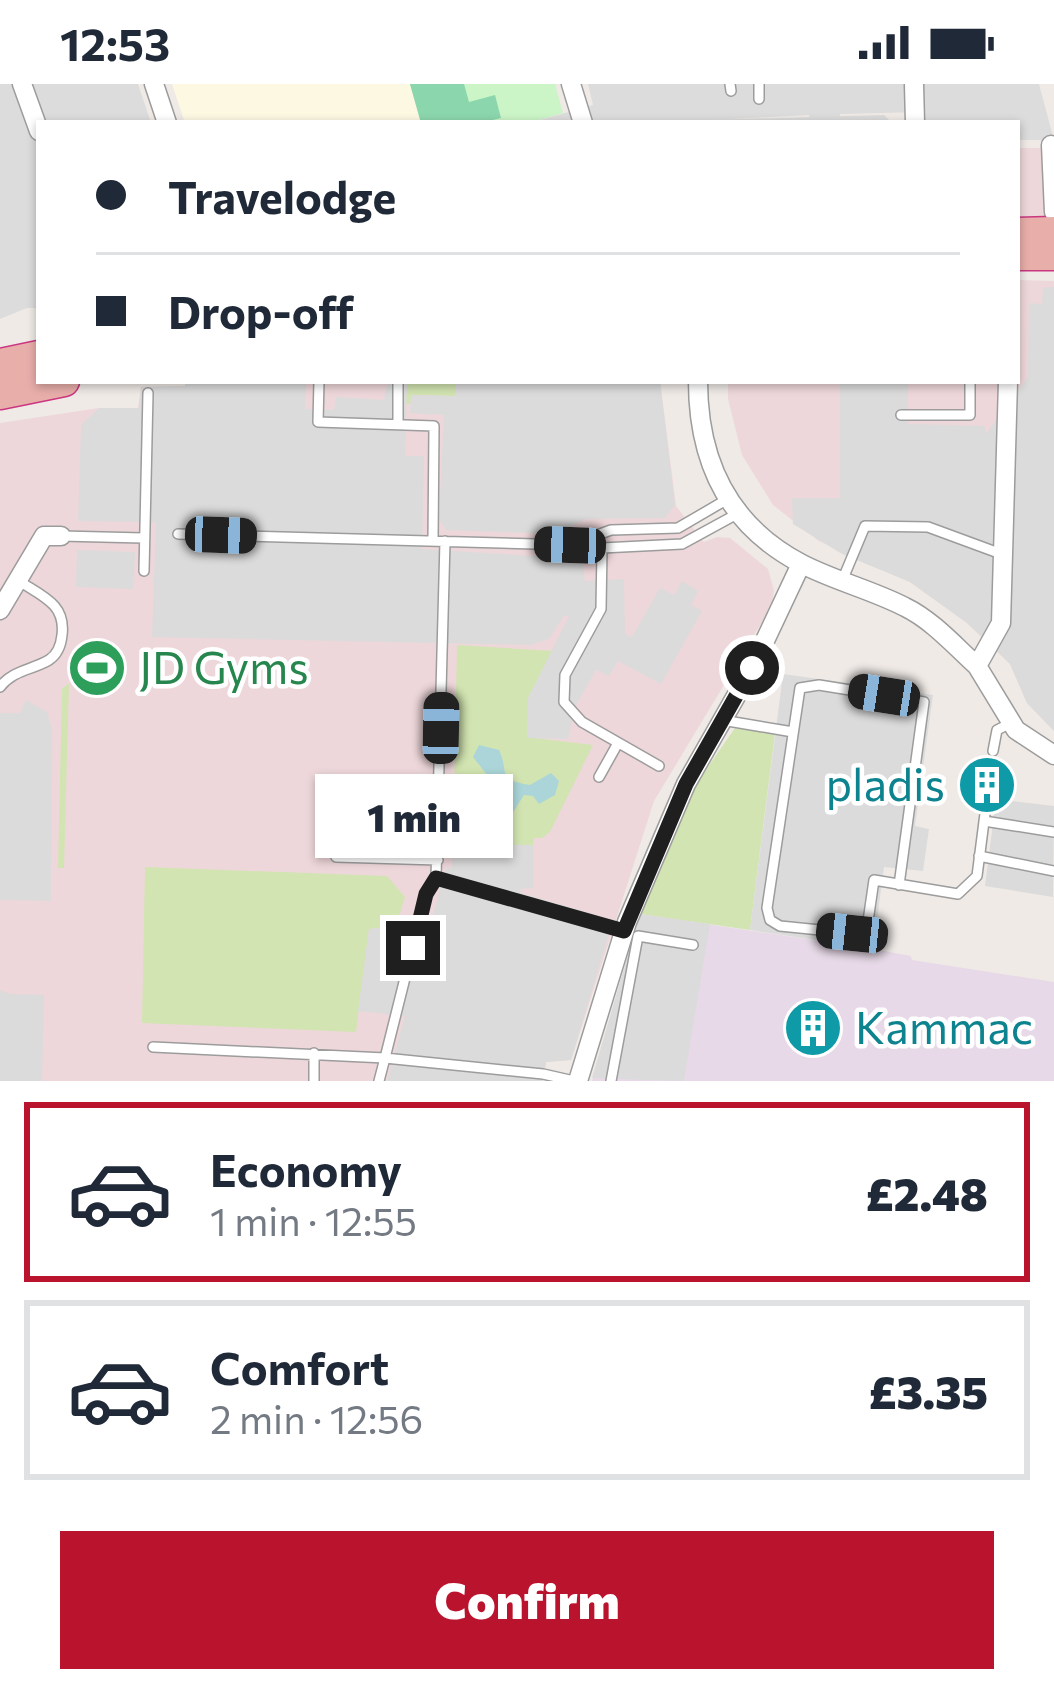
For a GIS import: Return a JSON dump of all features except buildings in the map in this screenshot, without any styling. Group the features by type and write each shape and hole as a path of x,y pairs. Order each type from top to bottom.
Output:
{"highway":[{"path":"1020,233 1054,232"},
{"path":"1020,255 1054,255"},
{"path":"0,364 36,357"},
{"path":"0,394 49,384"}],"street":[{"path":"22,84 36,123"},
{"path":"154,84 166,120"},
{"path":"571,84 582,120"},
{"path":"914,84 915,120"},
{"path":"1051,145 1054,212"},
{"path":"698,384 703,435 731,507 766,541 802,564 910,609 977,666 1025,740 1054,755"},
{"path":"977,666 1001,623 1008,384"},
{"path":"0,610 44,536 61,536"},
{"path":"576,1081 624,931 686,784 752,668 802,564"}],"lane":[{"path":"759,84 759,100"},
{"path":"319,384 318,422 434,425 433,541"},
{"path":"398,384 398,424"},
{"path":"901,415 970,415 970,384"},
{"path":"144,571 148,394"},
{"path":"584,543 611,530 677,528 731,507"},
{"path":"178,534 584,543 602,548 682,544 731,507"},
{"path":"842,581 866,526 928,527 1004,555"},
{"path":"61,536 143,538"},
{"path":"379,1081 426,894 436,878 446,541"},
{"path":"602,548 601,609 565,674 564,703 581,722 659,766"},
{"path":"0,687 14,674 48,661 62,640 63,618 56,605 19,581"},
{"path":"899,885 924,702 819,685 800,688 767,908 770,920 780,926 860,934 867,928 874,880 899,885 958,894 977,876 987,798"},
{"path":"722,720 794,732"},
{"path":"993,751 997,730 1011,723"},
{"path":"598,777 618,743"},
{"path":"984,821 1054,832"},
{"path":"979,856 1054,871"},
{"path":"336,857 438,860"},
{"path":"436,878 624,931"},
{"path":"611,1081 638,936 693,945"},
{"path":"153,1047 385,1058 576,1081"},
{"path":"314,1053 314,1081"}],"shaded area":[{"path":"0,84 138,84 150,120 36,120 36,310 27,308 0,319"},
{"path":"172,84 410,84 420,120 184,120"},
{"path":"588,84 1039,84 1054,140 1020,140 1020,120 924,120 923,112 840,114 839,120 810,120 809,115 540,120 593,105"},
{"path":"884,115 889,120 704,120"},
{"path":"1020,148 1043,148 1045,223 1020,224"},
{"path":"1020,280 1054,281 1054,731 1027,703 1010,664 967,623 910,582 819,541 773,505 742,455 728,384 1020,384"},
{"path":"1054,287 1054,731 1027,703 1010,664 967,623 910,582 842,554 793,524 792,498 840,498 840,384 908,384 908,424 985,426 986,434 1028,377 1029,303 1042,304 1043,288"},
{"path":"306,384 305,409 334,410 336,397 384,400 390,384 407,384 405,456 424,456 422,549 582,559 585,581 624,579 625,634 632,637 660,588 674,595 682,581 698,591 691,605 702,611 661,684 618,661 609,676 596,670 575,707 568,739 527,738 528,698 569,616 564,616 549,639 531,645 152,637 156,522 78,521 81,425 99,408 139,408 141,387"},
{"path":"456,384 660,384 675,505 665,518 585,519 559,534 446,530 439,519 444,415 410,413 411,395 455,396"},
{"path":"660,384 676,506 704,542 730,538 768,569 774,591 771,607 654,801 571,1060 546,1062 543,1081 0,1081 0,423 99,408 138,408 141,387"},
{"path":"77,550 135,552 133,589 76,587"},
{"name":"pladis","path":"783,674 933,695 915,826 929,829 923,871 884,867 873,949 750,930"},
{"path":"26,700 47,712 52,730 51,901 0,900 0,713 20,713"},
{"name":"pladis","path":"996,799 1054,806 1053,897 985,886"},
{"path":"453,844 533,845 533,888 520,889 521,893 613,920 571,1060 546,1062 543,1081 387,1081 405,1016 358,1011 369,929 402,926 402,939 425,942 446,869 452,868"},
{"path":"640,914 1054,982 1054,1081 592,1081"},
{"path":"640,914 710,924 684,1081 592,1078"},
{"path":"0,990 44,995 42,1081 0,1081"}],"green space":[{"path":"410,84 555,84 563,113 539,120 420,120"},
{"path":"410,84 464,84 469,102 495,95 501,118 493,120 420,120"},
{"path":"407,384 456,384 456,396 412,395 406,404"},
{"path":"457,645 553,651 528,698 527,737 593,745 550,832 534,838 533,845 453,844"},
{"path":"69,683 64,868 58,868 62,689"},
{"path":"735,728 775,733 750,930 640,914 696,784"},
{"path":"145,867 387,876 405,897 396,926 369,929 356,1032 142,1023"}],"water":[{"path":"479,745 499,750 512,780 530,785 551,773 559,781 555,795 539,804 533,796 524,795 510,817 499,818 490,805 495,785 473,757"}],"place":[{"name":"JD Gyms","path":"97,668"},
{"name":"pladis","path":"987,785"},
{"name":"Kammac","path":"813,1028"}],"route":[{"path":"413,948 426,894 436,878 624,931 686,784 752,668"}]}
